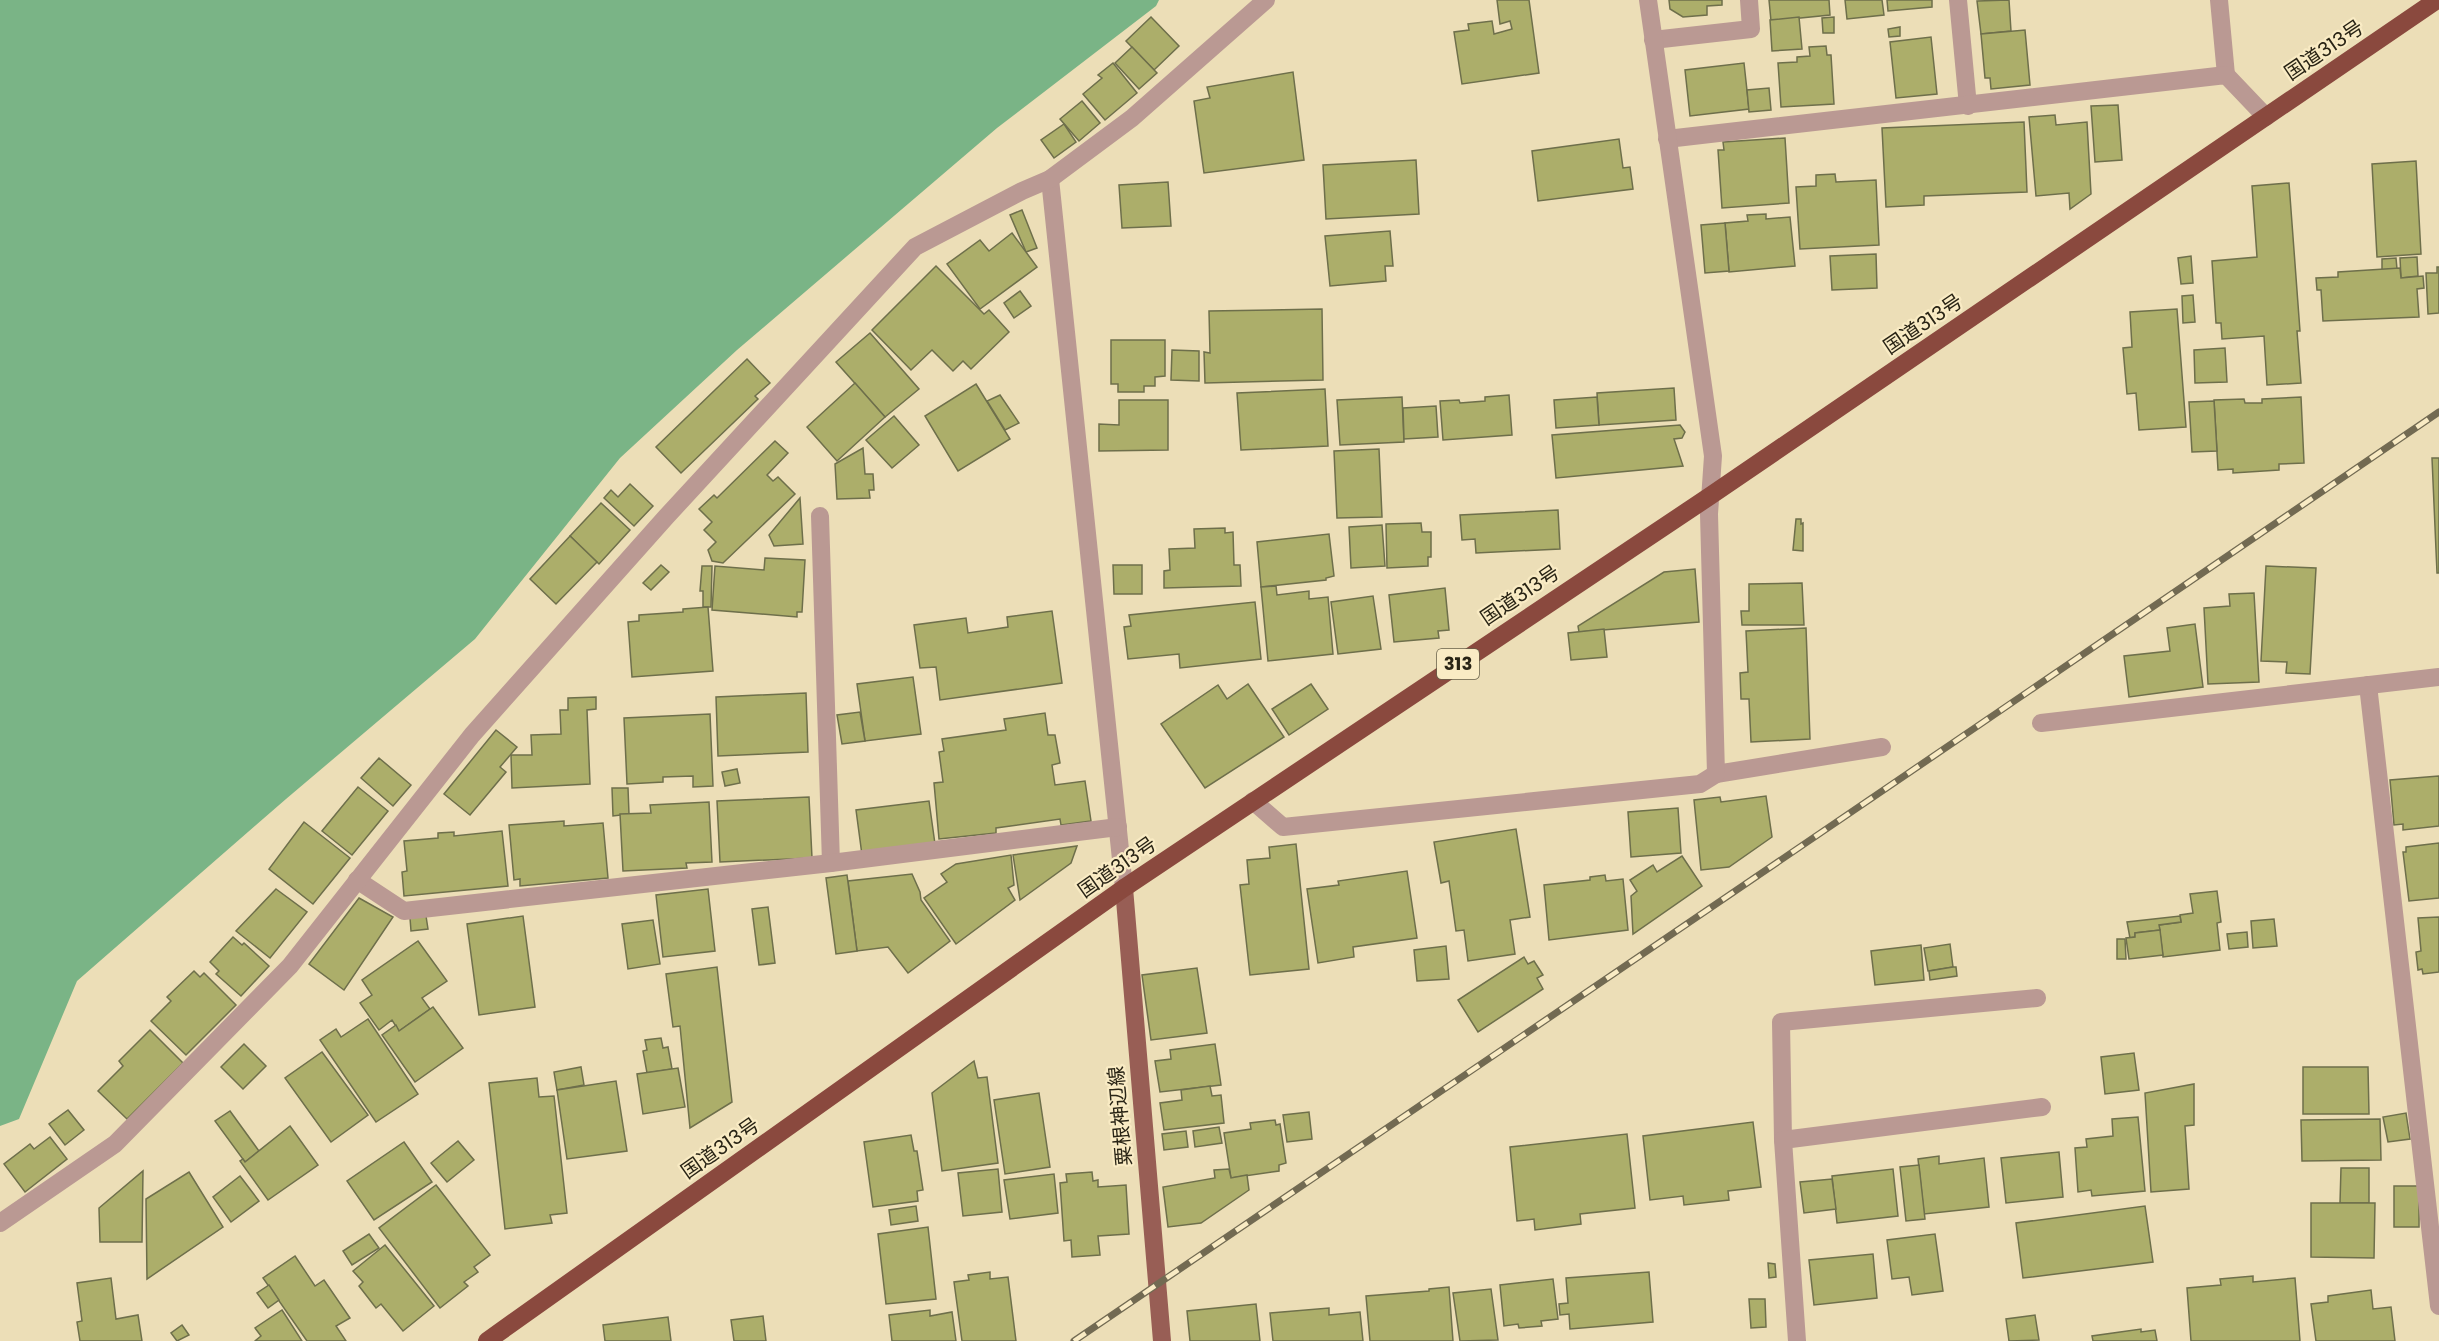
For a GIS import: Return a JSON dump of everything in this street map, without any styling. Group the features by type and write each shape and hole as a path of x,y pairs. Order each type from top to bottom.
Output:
{"highway":[{"name":"国道313号","path":"487,1341 1124,888 1710,496 2438,0"}],"main road":[{"name":"粟根神辺線","path":"1124,888 1162,1341"}],"street":[{"path":"0,1223 115,1144 290,966 496,709 666,517 915,247 1022,191 1050,179 1132,118 1266,0"},
{"path":"1648,0 1713,456 1710,496 1716,774"},
{"path":"1653,40 1751,28 1749,0"},
{"path":"1958,0 1968,106"},
{"path":"2219,0 2226,75 2266,117"},
{"path":"1667,139 2226,75"},
{"path":"1050,179 1124,888"},
{"path":"820,516 831,863"},
{"path":"2041,723 2439,677"},
{"path":"2368,685 2439,1306"},
{"path":"1253,801 1283,827 1700,784 1716,774 1882,747"},
{"path":"357,880 404,911 831,863 1118,827"},
{"path":"1797,1341 1783,1140 1781,1022 2037,998"},
{"path":"1783,1140 2042,1107"}],"green space":[{"path":"0,0 1159,0 1156,6 997,128 737,350 620,458 475,639 286,799 77,981 19,1119 0,1126"}],"building":[{"path":"1497,0 1529,0 1539,73 1462,84 1454,32 1469,30 1468,24 1492,21 1494,34 1512,29 1510,21 1500,24"},
{"path":"1669,0 1722,0 1722,5 1707,6 1707,15 1683,17 1670,9"},
{"path":"1769,0 1829,0 1830,15 1771,21"},
{"path":"1845,0 1882,0 1884,15 1847,19"},
{"path":"1887,0 1932,0 1932,7 1888,11"},
{"path":"2009,0 2011,31 1981,34 1977,1"},
{"path":"1151,17 1179,46 1154,70 1126,41"},
{"path":"1799,17 1802,49 1772,51 1770,20"},
{"path":"1834,17 1834,33 1823,33 1822,18"},
{"path":"1900,27 1900,36 1889,37 1888,29"},
{"path":"2025,30 2030,85 1991,89 1990,78 1985,78 1981,34"},
{"path":"1931,37 1937,94 1896,98 1890,42"},
{"path":"1826,46 1827,55 1831,55 1834,104 1781,107 1778,63 1797,62 1797,57 1810,56 1809,47"},
{"path":"1132,47 1157,73 1139,89 1115,63"},
{"path":"1113,63 1137,93 1105,120 1083,94 1102,78 1098,75"},
{"path":"1744,63 1749,109 1690,116 1685,70"},
{"path":"1293,72 1304,160 1204,173 1194,101 1210,98 1207,87"},
{"path":"1769,88 1771,110 1749,112 1747,90"},
{"path":"1082,101 1100,123 1079,141 1060,119"},
{"path":"2118,105 2122,160 2095,162 2091,106"},
{"path":"2055,115 2056,125 2087,122 2091,194 2070,209 2069,193 2036,196 2029,117"},
{"path":"2024,122 2027,192 1924,196 1924,205 1886,207 1882,128"},
{"path":"1064,124 1076,142 1054,158 1041,140"},
{"path":"1785,138 1789,203 1722,208 1718,150 1724,150 1723,142"},
{"path":"1619,139 1623,168 1630,167 1633,189 1538,201 1532,151"},
{"path":"1416,160 1419,214 1326,219 1323,165"},
{"path":"2416,161 2421,254 2377,257 2372,164"},
{"path":"1835,174 1836,182 1876,180 1879,245 1800,249 1796,187 1816,186 1816,175"},
{"path":"1168,182 1171,226 1122,228 1119,185"},
{"path":"2289,183 2300,331 2297,331 2301,383 2267,385 2264,336 2222,339 2221,323 2216,323 2212,261 2257,257 2252,186"},
{"path":"1022,210 1037,248 1026,252 1010,215"},
{"path":"1766,214 1766,219 1790,217 1795,266 1729,272 1725,223 1748,221 1747,215"},
{"path":"1725,223 1729,271 1705,273 1701,225"},
{"path":"1390,231 1393,266 1385,266 1386,281 1330,286 1325,236"},
{"path":"1012,233 1037,267 980,309 947,264 980,240 989,251"},
{"path":"1876,254 1877,288 1832,290 1830,256"},
{"path":"2191,256 2193,283 2181,284 2178,258"},
{"path":"2417,257 2418,276 2401,278 2400,258"},
{"path":"2396,258 2397,269 2382,270 2382,259"},
{"path":"936,266 984,314 989,310 1009,332 971,369 963,361 953,371 932,350 911,370 872,330"},
{"path":"2437,267 2439,267 2439,313 2428,314 2426,273 2437,273"},
{"path":"2400,268 2401,278 2423,276 2424,288 2417,289 2419,317 2323,321 2321,290 2317,290 2316,278 2338,277 2338,272"},
{"path":"1020,291 1031,306 1014,318 1004,303"},
{"path":"2193,295 2195,322 2183,323 2182,296"},
{"path":"1322,309 1323,380 1205,383 1204,352 1210,353 1209,311"},
{"path":"2177,309 2186,427 2139,430 2136,393 2127,394 2123,348 2132,347 2130,312"},
{"path":"870,333 919,389 885,417 836,362"},
{"path":"1111,340 1165,340 1165,376 1155,377 1155,386 1144,386 1144,392 1118,392 1118,384 1111,384"},
{"path":"2225,348 2227,382 2195,383 2194,350"},
{"path":"1172,350 1199,351 1199,381 1171,380"},
{"path":"747,359 770,383 755,396 758,399 681,473 656,447"},
{"path":"855,383 885,417 837,461 807,427"},
{"path":"976,384 1010,439 958,471 925,416"},
{"path":"1674,388 1676,420 1599,425 1597,393"},
{"path":"1325,389 1328,446 1241,450 1237,393"},
{"path":"1000,395 1019,423 1005,430 987,401"},
{"path":"1509,395 1512,435 1443,440 1440,401 1459,400 1460,403 1485,401 1485,397"},
{"path":"1402,397 1404,442 1340,445 1337,400"},
{"path":"1597,397 1599,425 1556,428 1554,400"},
{"path":"2301,397 2304,463 2279,464 2279,470 2233,473 2233,469 2218,470 2214,400 2244,399 2245,403 2262,403 2262,399"},
{"path":"1119,400 1168,400 1168,450 1099,451 1099,424 1119,425"},
{"path":"2214,401 2217,451 2192,452 2189,402"},
{"path":"1436,406 1438,437 1404,439 1403,408"},
{"path":"894,416 919,445 892,468 866,440"},
{"path":"1680,425 1685,432 1682,438 1674,439 1683,466 1556,478 1552,435"},
{"path":"775,441 788,453 767,475 773,481 778,477 795,494 723,563 712,561 708,550 716,542 704,530 712,522 699,509 714,495 717,498"},
{"path":"863,448 865,474 873,474 874,490 869,490 870,498 837,499 835,464"},
{"path":"1379,449 1382,517 1337,518 1334,451"},
{"path":"2432,458 2439,458 2439,573 2437,573"},
{"path":"630,484 653,506 634,526 604,498 611,490 618,497"},
{"path":"800,498 803,544 774,546 769,535"},
{"path":"601,503 630,530 599,564 570,536"},
{"path":"1558,510 1560,549 1476,553 1475,539 1462,540 1460,515"},
{"path":"1796,519 1801,519 1801,524 1803,523 1803,551 1793,550"},
{"path":"1421,523 1422,532 1431,532 1431,557 1428,557 1428,566 1387,568 1386,524"},
{"path":"1382,525 1385,566 1351,568 1349,527"},
{"path":"1225,528 1225,533 1233,532 1234,565 1240,565 1241,586 1164,588 1164,571 1170,570 1169,549 1195,548 1194,529"},
{"path":"1329,534 1334,576 1326,580 1261,587 1257,542"},
{"path":"570,536 597,562 556,604 530,579"},
{"path":"765,558 805,560 802,612 797,612 797,617 712,610 715,566 764,570"},
{"path":"661,565 669,572 651,590 643,583"},
{"path":"1113,565 1142,565 1142,594 1114,594"},
{"path":"702,566 712,566 711,607 703,607 703,591 700,591"},
{"path":"2266,566 2316,568 2310,674 2286,673 2287,662 2261,661"},
{"path":"1695,569 1699,622 1579,632 1578,626 1664,572"},
{"path":"1802,583 1804,625 1742,625 1741,611 1749,611 1749,584"},
{"path":"1276,586 1277,595 1309,591 1309,599 1328,597 1333,654 1268,661 1261,587"},
{"path":"1445,588 1449,630 1438,631 1439,638 1394,642 1389,595"},
{"path":"2254,593 2259,682 2208,684 2204,608 2230,606 2229,594"},
{"path":"1373,596 1381,649 1338,654 1331,602"},
{"path":"1255,602 1261,659 1180,668 1179,654 1128,659 1124,627 1131,626 1129,615"},
{"path":"708,607 713,671 632,677 628,622 639,621 639,615 683,612 683,609"},
{"path":"1052,611 1062,683 940,700 936,667 920,668 914,625 966,618 968,633 1008,627 1007,617"},
{"path":"2195,624 2203,687 2129,697 2124,656 2170,651 2167,628"},
{"path":"1806,628 1810,739 1751,742 1749,699 1741,699 1740,673 1748,672 1746,631"},
{"path":"1604,629 1607,657 1571,660 1568,633"},
{"path":"913,677 921,734 865,741 857,684"},
{"path":"1248,684 1284,737 1205,788 1161,724 1218,685 1227,699"},
{"path":"1311,684 1328,709 1289,735 1272,709"},
{"path":"806,693 808,752 718,756 716,697"},
{"path":"596,697 596,709 587,710 590,784 512,788 511,755 532,755 531,735 561,734 560,710 568,710 568,698"},
{"path":"860,712 865,741 842,744 837,715"},
{"path":"1045,713 1048,735 1055,735 1060,763 1052,765 1055,785 1085,781 1091,821 1061,825 1060,819 996,828 996,833 939,839 934,783 943,782 939,752 944,751 942,739 1006,730 1004,719"},
{"path":"710,714 713,786 693,787 693,776 663,777 663,782 627,784 624,718"},
{"path":"496,730 517,747 500,767 506,772 470,815 444,794"},
{"path":"379,758 411,785 393,806 361,778"},
{"path":"737,769 740,783 725,786 722,772"},
{"path":"2439,776 2439,826 2403,830 2403,824 2394,825 2390,780"},
{"path":"358,787 388,811 352,855 322,831"},
{"path":"612,788 628,788 629,814 613,816"},
{"path":"1766,796 1772,837 1729,867 1701,870 1694,800 1720,797 1721,802"},
{"path":"809,797 812,858 720,862 717,801"},
{"path":"929,801 935,844 862,855 856,810"},
{"path":"709,802 712,862 686,863 687,868 623,871 620,814 651,813 650,805"},
{"path":"1678,808 1681,853 1631,857 1628,812"},
{"path":"564,821 564,826 603,823 608,878 520,886 520,879 514,880 509,825"},
{"path":"304,822 350,858 313,904 269,869"},
{"path":"1516,829 1530,917 1510,920 1515,954 1468,961 1464,930 1456,931 1449,881 1441,883 1434,842"},
{"path":"502,831 508,886 404,896 402,872 407,871 404,841 438,838 438,833 454,832 454,836"},
{"path":"2439,843 2439,898 2409,901 2403,852 2406,852 2406,847"},
{"path":"1296,844 1309,969 1250,975 1240,885 1249,884 1247,860 1270,858 1269,847"},
{"path":"1077,846 1071,863 1020,900 1013,855"},
{"path":"1011,855 1014,885 1008,888 1015,900 956,944 924,898 947,882 941,874 956,864"},
{"path":"1682,856 1702,886 1633,934 1631,896 1637,891 1630,880 1653,865 1657,872"},
{"path":"1407,871 1417,938 1353,947 1354,957 1318,963 1307,889 1339,885 1338,881"},
{"path":"912,874 921,900 950,941 908,973 888,947 857,951 848,881"},
{"path":"847,875 857,951 836,954 826,878"},
{"path":"1605,875 1606,881 1623,879 1628,930 1549,940 1544,885 1590,880 1590,877"},
{"path":"276,889 307,912 270,958 236,931"},
{"path":"708,889 715,951 663,957 656,895"},
{"path":"2217,891 2221,922 2217,923 2220,950 2163,957 2159,925 2181,922 2180,915 2193,913 2190,894"},
{"path":"359,898 393,917 344,990 309,964"},
{"path":"768,907 775,963 759,965 752,909"},
{"path":"426,916 428,929 411,931 410,918"},
{"path":"523,916 535,1007 479,1015 467,924"},
{"path":"2180,916 2181,922 2159,925 2160,930 2135,933 2135,937 2130,938 2127,922"},
{"path":"2439,917 2439,972 2423,974 2422,969 2418,970 2416,952 2421,951 2418,918"},
{"path":"2274,919 2277,946 2253,948 2251,921"},
{"path":"653,920 660,964 628,969 622,924"},
{"path":"2160,930 2163,955 2129,959 2126,938 2135,937 2135,933"},
{"path":"2247,932 2248,947 2229,949 2227,934"},
{"path":"233,937 242,945 244,943 269,966 241,996 216,974 219,971 210,962"},
{"path":"2117,939 2125,939 2126,959 2117,959"},
{"path":"418,941 447,981 422,998 430,1009 399,1031 392,1020 379,1030 360,1003 372,995 362,980"},
{"path":"1950,944 1953,967 1928,971 1924,948"},
{"path":"1921,945 1924,980 1875,985 1871,951"},
{"path":"1446,946 1449,979 1417,981 1414,950"},
{"path":"1524,957 1528,964 1534,961 1543,975 1537,978 1543,989 1478,1032 1458,1000"},
{"path":"717,967 732,1102 690,1128 680,1026 673,1027 666,974"},
{"path":"1956,967 1957,976 1930,980 1929,971"},
{"path":"1197,968 1207,1033 1151,1040 1142,975"},
{"path":"194,971 200,977 204,973 236,1005 186,1055 151,1021 171,1001 167,997"},
{"path":"433,1007 463,1048 415,1082 382,1035 396,1025 399,1031"},
{"path":"368,1019 418,1094 376,1122 320,1040 336,1029 341,1037"},
{"path":"150,1030 183,1063 127,1119 98,1091 123,1066 119,1061"},
{"path":"661,1038 663,1048 668,1047 672,1069 647,1073 643,1051 647,1050 645,1040"},
{"path":"244,1044 266,1066 243,1089 221,1067"},
{"path":"1215,1044 1221,1085 1160,1092 1155,1061 1171,1059 1170,1050"},
{"path":"322,1052 368,1115 331,1142 285,1078"},
{"path":"2134,1053 2139,1090 2105,1094 2101,1057"},
{"path":"974,1061 978,1078 987,1077 998,1163 942,1171 932,1093"},
{"path":"581,1067 584,1085 557,1090 554,1072"},
{"path":"2303,1067 2368,1067 2369,1114 2303,1114"},
{"path":"678,1068 685,1107 643,1114 637,1074"},
{"path":"537,1078 539,1097 554,1096 567,1213 550,1215 552,1223 505,1229 489,1083"},
{"path":"616,1081 627,1151 567,1159 557,1090"},
{"path":"2194,1084 2194,1125 2185,1126 2189,1189 2151,1192 2145,1093"},
{"path":"1210,1086 1212,1096 1221,1095 1224,1123 1164,1130 1160,1103 1182,1100 1181,1090"},
{"path":"1039,1093 1050,1167 1005,1174 994,1100"},
{"path":"68,1110 84,1130 65,1145 49,1124"},
{"path":"230,1111 259,1151 245,1162 215,1121"},
{"path":"1309,1112 1312,1139 1287,1142 1283,1115"},
{"path":"2406,1113 2410,1139 2388,1142 2383,1117"},
{"path":"2138,1117 2145,1191 2092,1196 2091,1190 2078,1192 2075,1148 2087,1147 2086,1139 2113,1136 2112,1119"},
{"path":"2380,1119 2381,1160 2302,1161 2301,1120"},
{"path":"1275,1120 1276,1125 1280,1124 1286,1163 1279,1165 1279,1171 1231,1178 1224,1133 1251,1129 1250,1123"},
{"path":"1753,1122 1761,1187 1728,1191 1729,1200 1684,1205 1683,1196 1650,1200 1643,1136"},
{"path":"290,1126 318,1165 268,1200 240,1161 243,1159 245,1162"},
{"path":"1219,1127 1222,1143 1195,1147 1193,1131"},
{"path":"1186,1131 1188,1147 1164,1150 1162,1134"},
{"path":"1627,1134 1635,1208 1580,1214 1581,1224 1535,1230 1534,1219 1517,1221 1510,1147"},
{"path":"911,1135 914,1151 917,1151 923,1190 917,1191 918,1201 873,1207 864,1142"},
{"path":"50,1137 67,1159 25,1192 4,1164 30,1144 34,1149"},
{"path":"458,1141 474,1160 447,1182 431,1163"},
{"path":"404,1142 432,1182 374,1220 347,1181"},
{"path":"2059,1152 2063,1197 2006,1203 2001,1158"},
{"path":"1939,1156 1939,1164 1984,1158 1989,1207 1924,1214 1918,1159"},
{"path":"1919,1165 1925,1219 1906,1221 1900,1167"},
{"path":"2341,1168 2369,1168 2369,1203 2340,1203"},
{"path":"998,1169 1002,1212 963,1216 958,1173"},
{"path":"1229,1169 1231,1178 1247,1175 1249,1190 1201,1223 1168,1227 1163,1187 1215,1178 1214,1170"},
{"path":"1893,1169 1898,1216 1837,1223 1832,1176"},
{"path":"143,1171 142,1242 100,1242 99,1208"},
{"path":"189,1172 223,1227 147,1279 146,1199"},
{"path":"1092,1172 1093,1181 1098,1180 1098,1187 1126,1185 1129,1234 1098,1236 1100,1255 1072,1257 1071,1240 1064,1241 1060,1183 1067,1182 1066,1174"},
{"path":"1054,1174 1058,1213 1010,1219 1004,1180"},
{"path":"240,1176 259,1201 231,1222 213,1197"},
{"path":"1832,1179 1836,1209 1804,1213 1800,1182"},
{"path":"436,1185 490,1255 474,1267 478,1272 464,1282 468,1286 440,1308 379,1228"},
{"path":"2394,1186 2419,1186 2419,1227 2394,1227"},
{"path":"2311,1203 2375,1203 2374,1258 2311,1257"},
{"path":"916,1206 918,1221 891,1225 889,1210"},
{"path":"2145,1206 2153,1262 2023,1278 2016,1223"},
{"path":"928,1227 936,1299 886,1304 878,1234"},
{"path":"369,1234 379,1248 352,1265 343,1251"},
{"path":"1935,1234 1943,1291 1912,1295 1909,1277 1892,1279 1887,1240"},
{"path":"385,1245 434,1306 403,1331 381,1304 376,1308 359,1286 363,1282 353,1271"},
{"path":"1873,1254 1877,1298 1814,1305 1809,1260"},
{"path":"295,1256 315,1286 324,1280 350,1318 336,1326 346,1341 307,1341 263,1278"},
{"path":"1768,1263 1775,1264 1776,1277 1769,1278"},
{"path":"990,1272 990,1279 1008,1277 1016,1341 962,1341 954,1282 969,1280 968,1275"},
{"path":"1649,1272 1653,1322 1570,1329 1569,1314 1560,1315 1559,1304 1568,1303 1566,1278"},
{"path":"2253,1276 2253,1282 2295,1278 2300,1341 2191,1341 2187,1288 2221,1285 2220,1279"},
{"path":"111,1278 116,1319 138,1315 142,1341 80,1341 77,1322 82,1321 77,1283"},
{"path":"1553,1279 1558,1319 1541,1321 1542,1326 1519,1328 1518,1324 1504,1326 1500,1285"},
{"path":"269,1285 279,1300 268,1308 257,1293"},
{"path":"1449,1287 1453,1341 1370,1341 1366,1296 1429,1291 1429,1289"},
{"path":"1491,1289 1498,1340 1460,1341 1453,1293"},
{"path":"2371,1290 2373,1309 2391,1307 2395,1341 2316,1341 2311,1304 2328,1302 2328,1296"},
{"path":"1749,1299 1765,1299 1766,1327 1751,1328"},
{"path":"1256,1304 1260,1341 1190,1341 1187,1311"},
{"path":"1329,1308 1329,1315 1360,1312 1363,1341 1273,1341 1270,1313"},
{"path":"282,1310 302,1341 255,1341 261,1336 255,1328"},
{"path":"930,1310 930,1316 952,1312 956,1341 892,1341 889,1315"},
{"path":"2035,1315 2039,1340 2009,1341 2006,1319"},
{"path":"763,1316 766,1341 734,1341 731,1320"},
{"path":"668,1317 671,1341 605,1341 603,1325"},
{"path":"182,1325 189,1335 177,1341 171,1333"},
{"path":"2141,1329 2141,1332 2155,1330 2157,1341 2093,1341 2092,1336"}],"railway":[{"path":"1074,1341 2439,412"}]}
